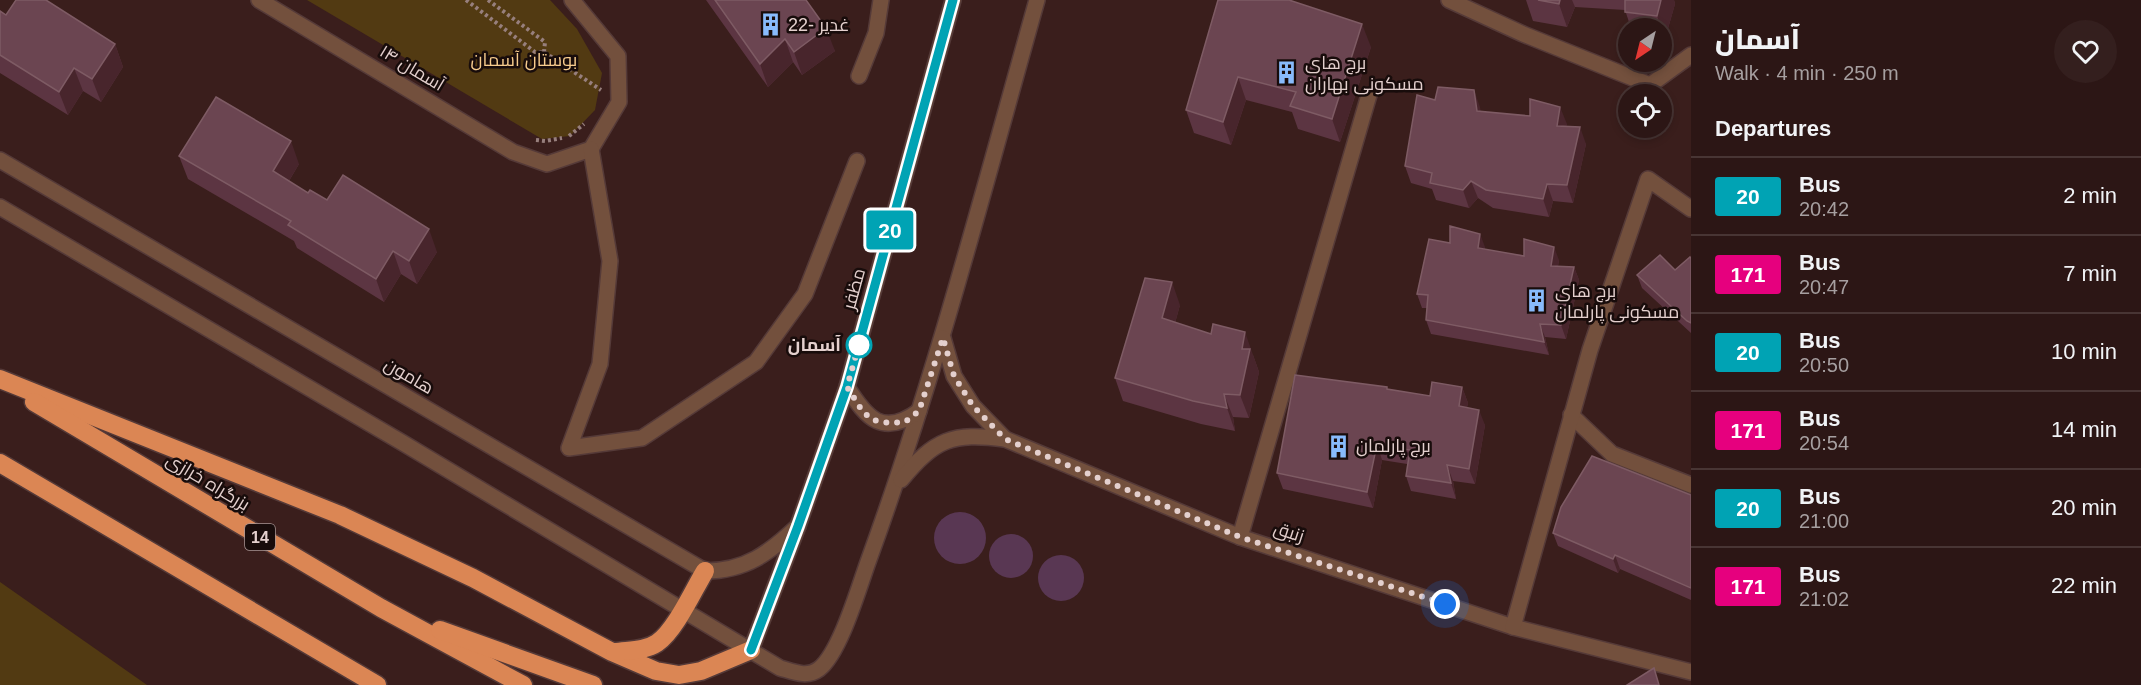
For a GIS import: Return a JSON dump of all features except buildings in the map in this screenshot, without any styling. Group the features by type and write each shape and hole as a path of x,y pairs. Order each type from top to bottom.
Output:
{"highway":[{"path":"0,380 339,515 473,578 612,652 656,671 679,675 701,671 751,650"},
{"name":"بزرگراه خرازی","path":"0,380 381,608 523,685"},
{"path":"0,463 377,685"},
{"path":"612,652 638,650 656,644 669,632 705,571"},
{"path":"381,608 593,685"}],"street":[{"name":"آسمان ۱۴","path":"259,0 513,152 547,164 591,149"},
{"path":"572,0 618,56 619,102 591,149 610,261 600,364 569,448 642,438 756,362 805,294 857,161"},
{"path":"859,76 876,33 881,0"},
{"name":"مظفر","path":"751,650 847,387 953,0"},
{"path":"0,207 780,668 804,675 819,669 831,653 846,624 896,485 943,338 1036,0"},
{"path":"1449,0 1523,34 1650,85 1691,55"},
{"path":"1240,537 1369,95"},
{"name":"هامون","path":"0,160 705,571"},
{"path":"1513,627 1590,350 1648,179 1691,209"},
{"path":"943,338 954,376 973,406 1005,439"},
{"path":"847,387 863,412 873,420 889,423 905,422 919,411"},
{"path":"1571,415 1612,454 1691,485"},
{"name":"زنبق","path":"896,485 921,456 946,441 974,435 1005,439 1240,537 1513,627 1691,672"},
{"path":"705,571 724,571 742,566 772,550 798,526"}],"path":[{"path":"466,0 535,52 544,51 602,91"},
{"path":"488,0 544,42 544,51"},
{"path":"601,99 602,85"},
{"path":"526,139 545,141 567,138 590,119"}],"green space":[{"name":"بوستان آسمان","path":"307,0 550,0 577,29 602,73 595,110 570,136 542,139"},
{"path":"0,582 147,685 0,685"}],"shaded area":[{"path":"960,512 970,514 978,520 984,528 986,538 984,548 978,556 970,562 960,564 950,562 942,556 936,548 934,538 936,528 942,520 950,514"},
{"path":"1011,534 1026,541 1033,556 1026,571 1011,578 996,571 989,556 996,541"},
{"path":"1061,555 1077,562 1084,578 1077,594 1061,601 1045,594 1038,578 1045,562"}],"bus line":[{"name":"20","path":"751,650 847,387 953,0"}],"place":[{"name":"22- غدیر","path":"770,25"},
{"name":"برج های مسکونی بهاران","path":"1287,73"},
{"name":"برج های مسکونی پارلمان","path":"1537,301"},
{"name":"آسمان","path":"859,345"},
{"name":"برج پارلمان","path":"1338,446"}],"route":[{"path":"859,345 860,341 847,387 863,412 873,420 889,423 905,422 919,411 943,338 954,376 973,406 1005,439 1240,537 1445,604"}]}
